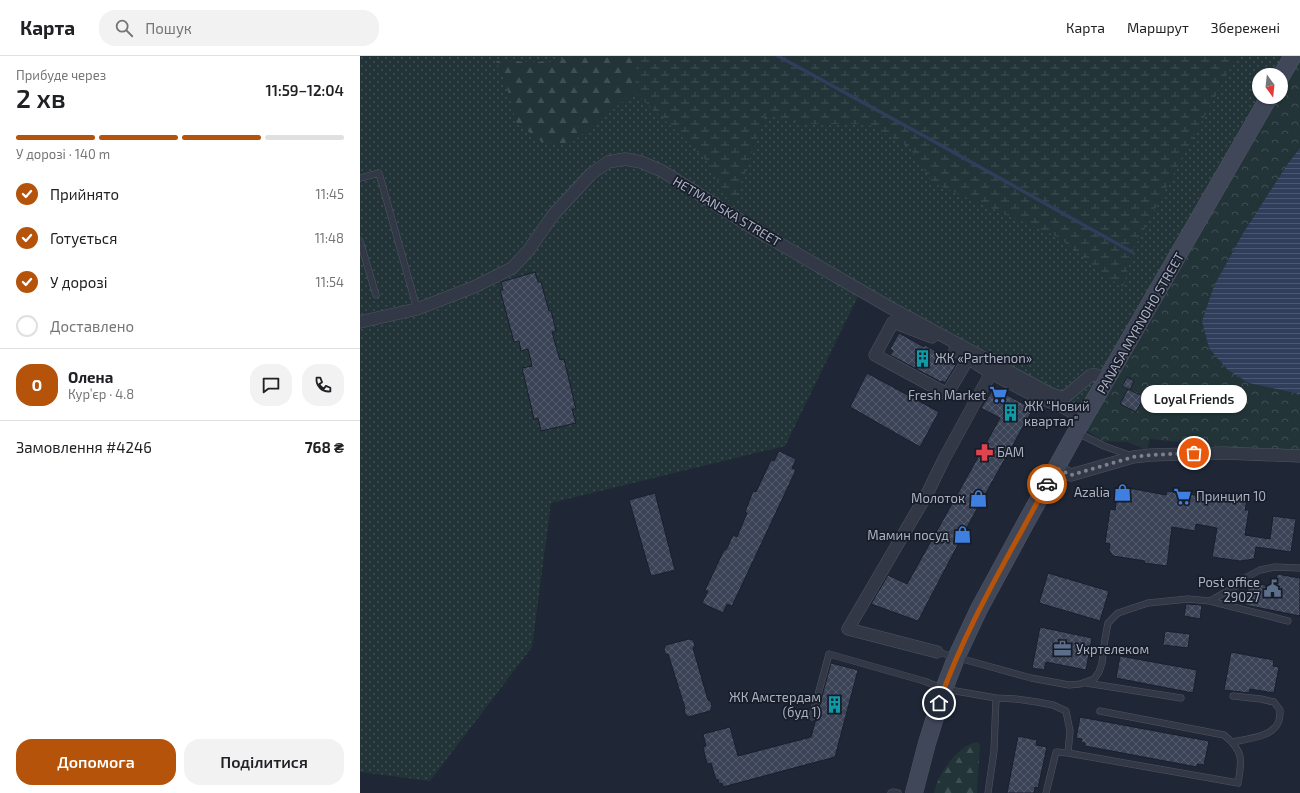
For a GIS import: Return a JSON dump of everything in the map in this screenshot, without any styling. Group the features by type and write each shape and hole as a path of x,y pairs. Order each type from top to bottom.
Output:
{"main road":[{"path":"1286,68 1293,56"},
{"name":"PANASA MYRNOHO STREET","path":"914,793 944,689 956,658 979,609 1056,468 1265,104"}],"street":[{"name":"HETMANSKA STREET","path":"360,322 417,309 474,287 512,268 528,252 553,215 591,174 608,162 625,159 642,162 662,171 756,230 892,308 1051,394 1064,398 1091,375 1096,375 1107,380"},
{"path":"968,359 947,394 875,355 893,322 936,338 991,373 1031,394 1066,408 1080,426"},
{"path":"937,652 848,629 927,494 944,459 991,373"},
{"path":"1056,468 1071,475 1133,457 1151,455 1223,453 1300,456"}],"lane":[{"path":"360,178 380,173 417,309"},
{"path":"360,241 376,295"},
{"path":"1080,426 1104,446 1133,457"},
{"path":"1210,601 1260,570 1274,567 1300,568"},
{"path":"1086,683 1094,679 1099,672 1102,663 1108,623 1118,613 1148,603 1165,600 1188,599 1210,601 1288,621"},
{"path":"937,652 1031,678 1069,685 1086,683 1181,698"},
{"path":"812,717 829,654 924,681 944,689 996,698 1016,698 1053,705 1066,711 1070,731 1068,753"},
{"path":"1232,742 1260,737 1274,729 1280,720 1280,710 1274,702 1233,696"},
{"path":"988,793 994,751 996,698"},
{"path":"1046,793 1056,752 1238,783 1242,762 1232,742 1224,735 1100,711"},
{"path":"891,793 898,793"}],"green space":[{"path":"360,56 1287,56 1280,68 1252,68 1252,104 1259,104 1082,412 863,286 785,446 551,503 532,647 430,781 360,772"},
{"path":"577,56 637,56 635,92 570,144 542,142 516,122 506,84 496,61 550,62"},
{"path":"637,56 1237,56 1132,252 1123,289 1058,237 933,183 909,147 867,124 805,124 766,115 732,208 708,162 635,92"},
{"path":"1300,56 1300,451 1223,447 1150,439 1147,450 1127,442 1102,441 1086,430 1272,104 1288,104 1288,75"},
{"path":"977,742 980,745 977,793 934,793 944,770 950,762 962,749"}],"water":[{"path":"1300,148 1300,394 1249,383 1228,370 1209,348 1202,321 1214,286 1242,235 1287,165"}],"building":[{"path":"535,272 538,282 541,282 549,311 551,310 556,331 552,332 560,360 564,359 576,409 572,409 576,423 541,431 538,418 534,419 522,368 532,366 528,349 521,351 519,341 514,342 500,290 503,290 501,282"},
{"name":"ЖК «Parthenon»","path":"899,333 924,347 925,345 953,361 952,363 956,365 945,383 890,355 893,351 890,349"},
{"path":"867,373 939,412 920,447 850,407"},
{"path":"1127,377 1134,381 1130,390 1122,386"},
{"path":"994,388 1033,409 972,518 918,621 871,604 888,575 907,584 1000,418 981,408"},
{"path":"1128,389 1144,397 1136,412 1120,404"},
{"path":"779,451 796,459 792,468 796,470 732,606 727,604 723,613 702,603 708,591 705,590 724,550 726,550 733,535 737,537 747,513 745,512 753,491 756,492 771,460 774,461"},
{"path":"1123,487 1166,495 1167,491 1201,496 1201,492 1240,498 1240,500 1247,501 1245,510 1249,510 1245,535 1270,539 1273,516 1296,519 1291,552 1256,547 1254,559 1240,561 1212,557 1217,528 1196,524 1195,531 1172,527 1167,566 1144,563 1145,561 1113,556 1109,550 1110,544 1105,543 1110,509 1115,510 1118,490"},
{"path":"655,493 675,570 651,576 629,500"},
{"path":"1048,573 1109,591 1100,621 1039,603"},
{"path":"1277,574 1300,578 1300,616 1245,605 1249,582 1274,587"},
{"path":"1186,604 1202,605 1200,619 1184,616"},
{"path":"1040,627 1092,638 1086,670 1046,662 1044,670 1032,668"},
{"path":"1165,631 1190,634 1188,648 1163,645"},
{"path":"689,639 693,640 695,645 693,648 708,700 711,702 712,707 710,711 688,717 684,712 685,708 668,654 665,654 664,649 666,645"},
{"path":"1231,652 1274,660 1273,666 1279,667 1274,693 1250,689 1249,693 1224,690"},
{"path":"1120,656 1197,670 1193,693 1116,678"},
{"path":"831,663 858,670 835,757 723,787 722,783 719,784 718,779 716,780 711,763 707,764 703,747 706,746 703,734 730,727 738,756 811,737"},
{"path":"1080,717 1209,741 1204,765 1197,764 1197,767 1085,746 1085,743 1081,742 1082,739 1076,738"},
{"path":"1018,736 1037,740 1036,745 1047,747 1038,788 1035,787 1034,793 1007,793"}],"waterway":[{"path":"778,56 1132,252"}],"way so far":[{"path":"1047,484 1056,468 1071,475 1133,457 1194,453"}],"place":[{"name":"ЖК «Parthenon»","path":"922,358"},
{"name":"Fresh Market","path":"999,395"},
{"name":"ЖК \"Новий квартал\"","path":"1011,413"},
{"name":"БАМ","path":"984,452"},
{"name":"Loyal Friends","path":"1194,453"},
{"name":"Azalia","path":"1123,492"},
{"name":"Принцип 10","path":"1183,496"},
{"name":"Молоток","path":"978,498"},
{"name":"Мамин посуд","path":"962,535"},
{"name":"Post office 29027","path":"1273,589"},
{"name":"Укртелеком","path":"1063,649"},
{"name":"ЖК Амстердам (буд 1)","path":"834,704"}],"route":[{"path":"939,703 956,658 979,609 1047,484"}]}
